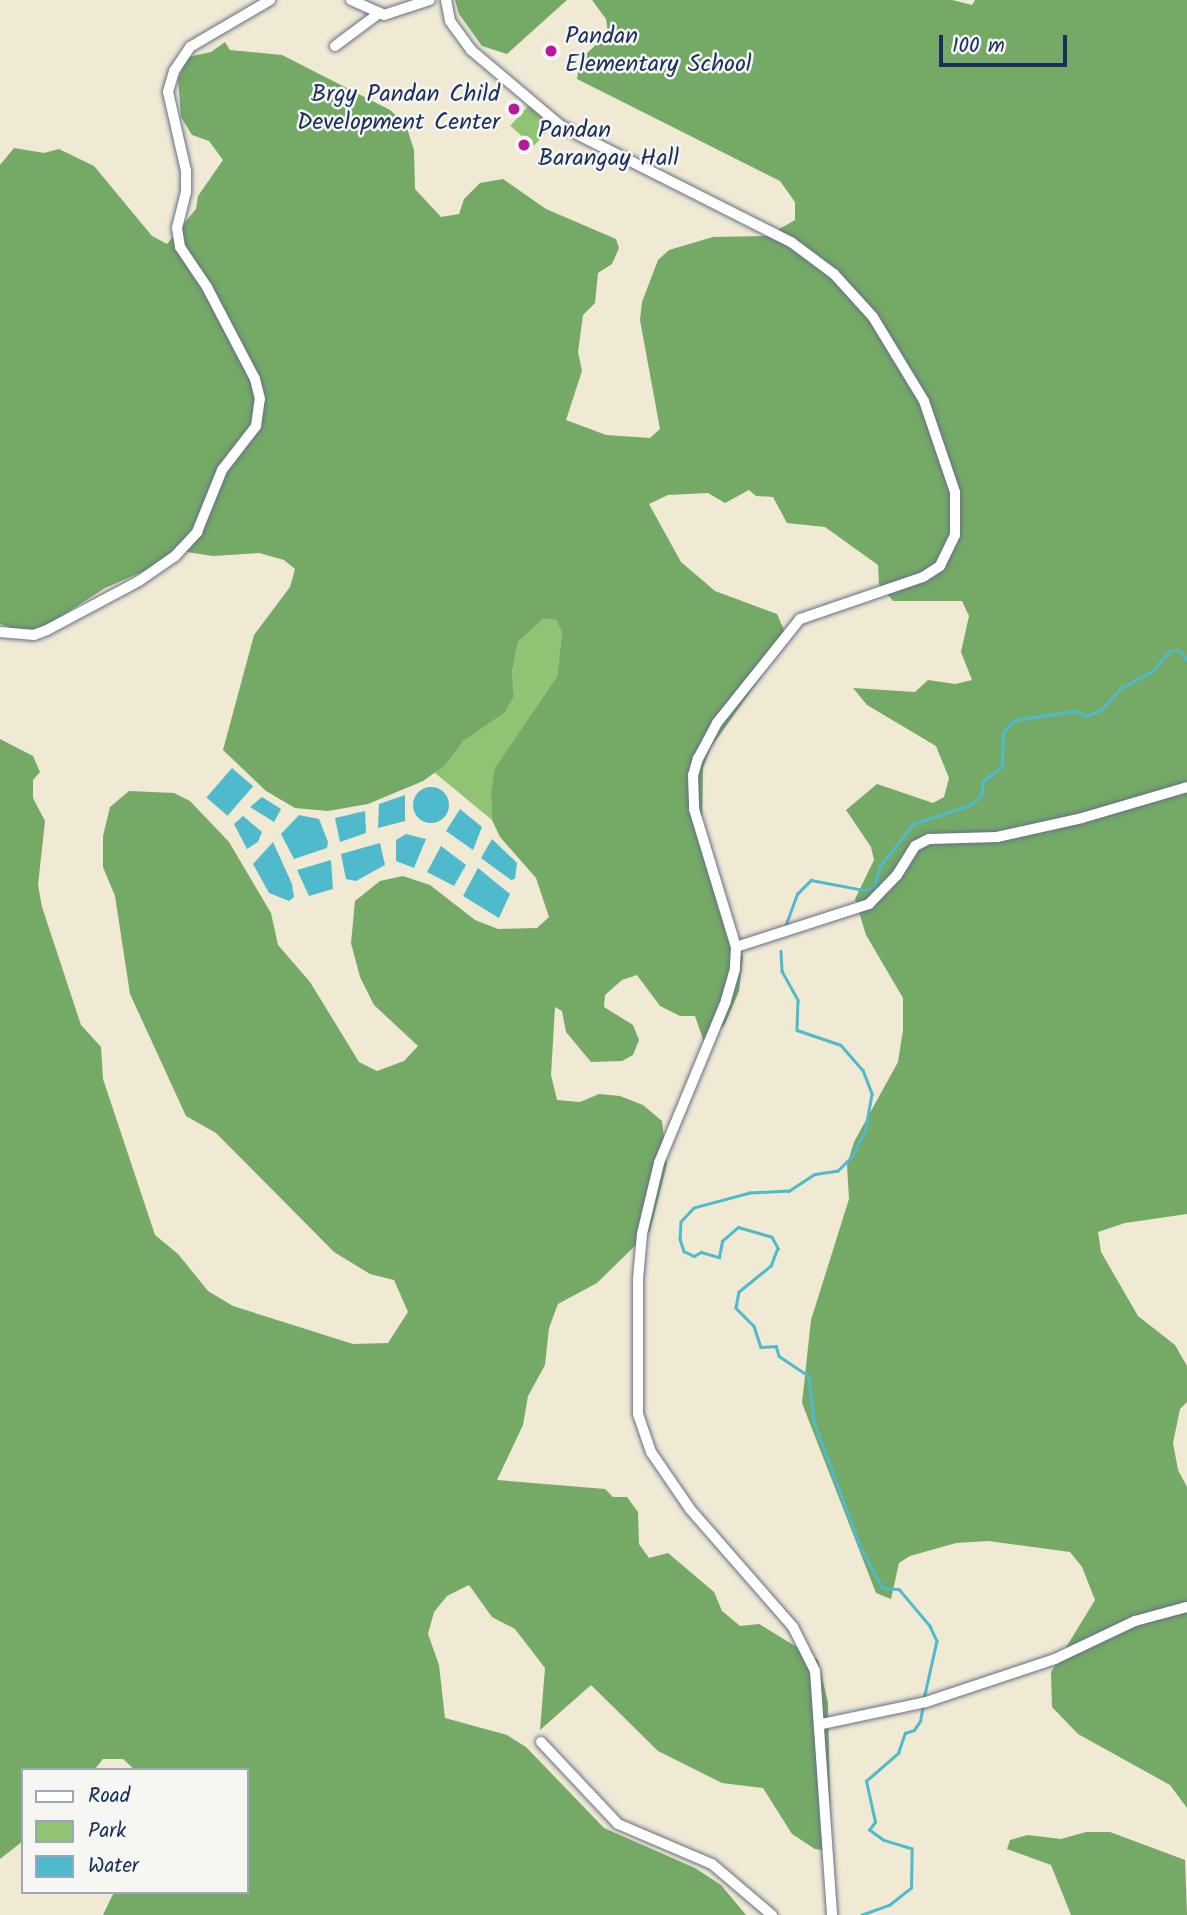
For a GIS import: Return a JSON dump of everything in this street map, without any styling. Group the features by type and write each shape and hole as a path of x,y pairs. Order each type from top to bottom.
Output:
{"street":[{"path":"0,632 24,635 47,630 139,581 175,556 197,532 214,485 256,426 260,399 255,379 207,287 180,247 177,228 186,191 186,171 169,92 174,71 190,47 270,0"},
{"path":"351,0 378,14"},
{"path":"334,46 378,14 430,0"},
{"path":"446,0 450,21 471,50 561,126 752,221 834,274 886,337 924,401 955,492 957,524 940,566 923,576 800,619 717,723 698,758 693,775 694,809 736,947 733,982 659,1163 642,1234 638,1415 651,1452 690,1509 800,1638 818,1682 832,1915"},
{"path":"736,947 869,904 897,875 915,846 929,839 998,837 1082,818 1187,787"},
{"path":"822,1724 926,1702 1055,1659 1135,1620 1187,1607"},
{"path":"541,1742 618,1824 712,1864 772,1915"}],"green space":[{"path":"455,0 567,0 507,54 482,46 459,14"},
{"path":"592,0 952,0 972,5 975,0 1187,0 1187,1214 1125,1223 1098,1232 1101,1252 1138,1316 1175,1345 1187,1366 1187,1402 1180,1409 1173,1443 1178,1470 1187,1487 1187,1808 1170,1785 1078,1734 1052,1707 1051,1672 1095,1600 1082,1567 1070,1552 988,1541 956,1543 910,1556 899,1563 891,1599 876,1593 802,1403 811,1320 849,1199 847,1165 854,1142 898,1062 903,1030 903,998 866,935 855,899 874,860 871,847 846,810 877,784 933,803 944,797 949,778 936,746 867,705 853,688 915,692 928,680 955,684 972,680 961,652 969,616 962,601 893,601 879,584 878,565 825,527 787,523 773,497 756,496 749,490 725,503 708,493 668,495 649,504 681,562 715,591 777,614 788,639 711,747 703,768 702,832 743,957 739,991 725,1024 705,1045 695,1016 680,1016 660,1006 637,975 622,980 605,995 604,1007 633,1025 639,1040 633,1055 622,1061 591,1062 566,1032 562,1011 555,1007 551,1075 557,1100 580,1102 599,1094 620,1096 643,1105 662,1121 667,1164 650,1231 597,1283 558,1304 549,1328 545,1365 528,1396 523,1425 497,1480 605,1489 613,1497 627,1497 638,1512 639,1544 649,1558 668,1553 714,1592 722,1611 740,1626 759,1624 818,1660 828,1703 831,1851 815,1849 792,1834 763,1788 722,1783 658,1751 591,1685 540,1730 545,1668 515,1629 492,1617 469,1585 447,1596 434,1612 428,1634 439,1665 445,1718 507,1735 526,1747 604,1828 695,1868 721,1885 746,1915 103,1915 113,1894 248,1894 248,1768 133,1768 123,1759 103,1759 96,1768 21,1768 21,1843 0,1859 0,739 33,756 40,772 33,780 33,798 45,821 38,885 42,907 81,1025 101,1047 103,1079 155,1235 178,1254 208,1291 233,1306 353,1344 388,1343 408,1312 394,1280 370,1274 334,1252 216,1133 186,1116 130,994 115,896 103,867 103,836 110,807 129,791 174,793 190,801 229,842 271,913 278,945 310,982 359,1062 377,1071 404,1061 418,1046 374,1005 360,977 351,943 355,901 380,881 403,876 430,885 475,920 498,929 537,928 549,917 536,878 500,837 492,820 491,793 495,768 557,677 562,633 556,620 543,619 518,642 512,672 514,696 505,712 463,741 444,766 423,781 368,804 328,811 295,808 266,791 223,750 254,635 290,587 295,569 284,560 259,553 213,556 180,551 165,562 105,588 44,627 22,631 0,624 0,165 14,148 44,153 59,149 94,166 152,236 167,244 196,209 198,196 223,160 209,141 192,135 181,117 178,79 188,57 211,52 225,42 230,50 282,55 390,110 406,125 414,150 415,189 441,217 459,214 464,199 480,183 503,179 546,209 616,239 619,248 612,264 598,273 595,303 583,315 578,352 582,371 566,420 606,435 650,438 660,429 640,320 642,302 658,260 669,250 713,237 767,236 795,220 795,202 780,181 577,79 580,60 608,33 606,19"},
{"path":"529,105 552,126 533,147 510,126"},
{"path":"543,619 556,620 562,633 557,677 491,793 492,820 435,773 463,741 514,696 512,672 518,642"},
{"path":"1086,1832 1110,1832 1185,1860 1187,1915 1071,1915 1051,1865 1007,1849 1010,1840 1028,1835 1061,1839"}],"water":[{"path":"232,768 253,786 228,816 206,797"},
{"path":"431,787 444,792 449,805 444,818 431,823 418,818 413,805 418,792"},
{"path":"405,795 405,821 378,828 379,804"},
{"path":"262,797 281,809 274,822 250,807"},
{"path":"460,809 482,827 473,850 446,831"},
{"path":"365,811 366,833 340,842 335,818"},
{"path":"299,815 319,819 328,842 327,848 294,859 281,834"},
{"path":"243,816 262,832 258,842 247,849 234,824"},
{"path":"406,834 426,839 414,868 396,861 396,840"},
{"path":"492,839 517,863 515,879 511,880 481,858"},
{"path":"273,842 292,884 294,897 289,901 269,893 253,864"},
{"path":"380,843 385,865 356,881 346,879 341,854"},
{"path":"441,846 466,865 454,886 427,872"},
{"path":"331,860 333,889 309,896 297,870"},
{"path":"478,868 510,894 499,918 463,896"}],"waterway":[{"path":"785,927 797,894 811,880 864,890 874,887 880,866 913,824 967,806 981,797 983,781 1002,766 1003,732 1014,720 1076,711 1087,716 1101,710 1121,688 1151,672 1170,651 1180,651 1187,659"},
{"path":"781,951 782,971 798,1000 797,1030 841,1045 863,1070 872,1094 866,1129 853,1156 838,1171 814,1175 789,1191 750,1193 694,1208 681,1222 680,1239 684,1251 694,1256 701,1252 719,1257 722,1241 738,1227 772,1237 778,1248 771,1266 739,1292 736,1308 754,1326 761,1347 776,1346 779,1356 809,1376 814,1422 861,1548 883,1588 899,1589 930,1626 937,1641 924,1699"},
{"path":"861,1915 889,1905 911,1888 912,1849 883,1840 869,1830 875,1822 866,1781 898,1753 905,1733 914,1730 920,1721 923,1706"}],"place":[{"name":"Pandan Elementary School","path":"551,51"},
{"name":"Brgy Pandan Child Development Center","path":"514,109"},
{"name":"Pandan Barangay Hall","path":"524,145"}]}
